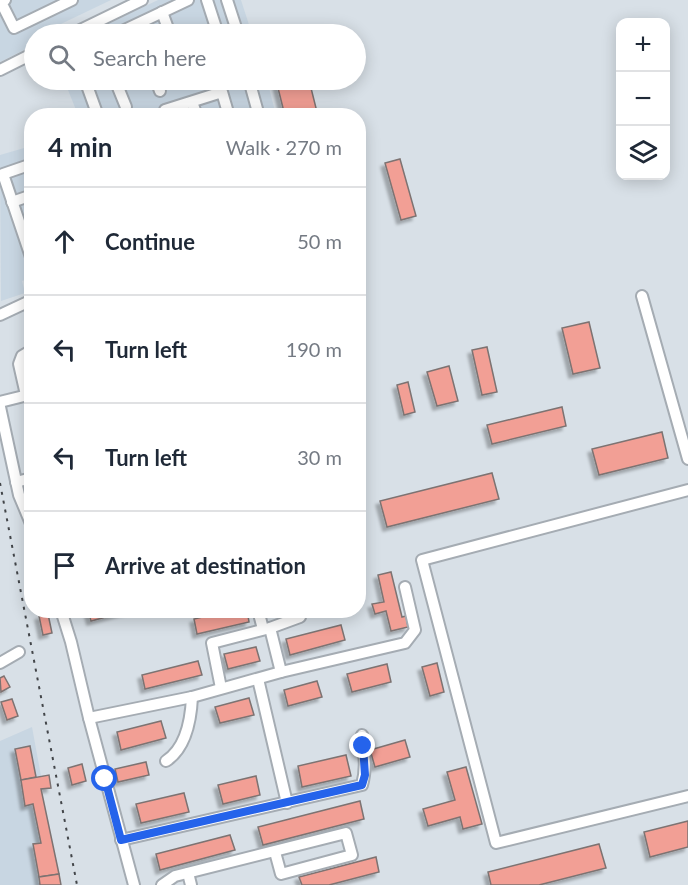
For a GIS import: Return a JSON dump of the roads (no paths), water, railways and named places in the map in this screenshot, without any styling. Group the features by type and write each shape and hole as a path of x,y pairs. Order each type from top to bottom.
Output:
{"street":[{"path":"5,0 1,2 14,28 72,0"},
{"path":"93,24 142,0"},
{"path":"145,24 162,12 188,0"},
{"path":"207,0 215,24"},
{"path":"227,0 235,24"},
{"path":"162,12 166,24"},
{"path":"112,15 115,24"},
{"path":"0,70 24,58"},
{"path":"89,90 95,108"},
{"path":"120,90 126,107"},
{"path":"252,90 257,108"},
{"path":"172,108 222,92 227,108"},
{"path":"192,102 194,108"},
{"path":"24,167 3,174 12,202 24,224"},
{"path":"12,202 24,198"},
{"path":"642,296 688,459"},
{"path":"0,315 24,304"},
{"path":"24,355 19,364 24,379"},
{"path":"0,402 24,395"},
{"path":"0,407 16,482 24,504"},
{"path":"16,482 24,480"},
{"path":"688,490 422,560 496,843 688,796"},
{"path":"89,718 192,697 281,672 405,642 416,630 405,587"},
{"path":"64,618 134,885"},
{"path":"262,618 281,672"},
{"path":"221,688 212,643 297,618"},
{"path":"0,663 19,652"},
{"path":"258,679 287,803"},
{"path":"166,761 175,755 184,736 191,712 192,697"},
{"path":"121,840 362,785 365,775 362,735"},
{"path":"162,885 175,876 346,833 352,855 281,874 275,852"},
{"path":"288,872 291,885"},
{"path":"188,873 191,885"}],"railway":[{"path":"0,483 24,608"},
{"path":"26,618 77,885"}]}
